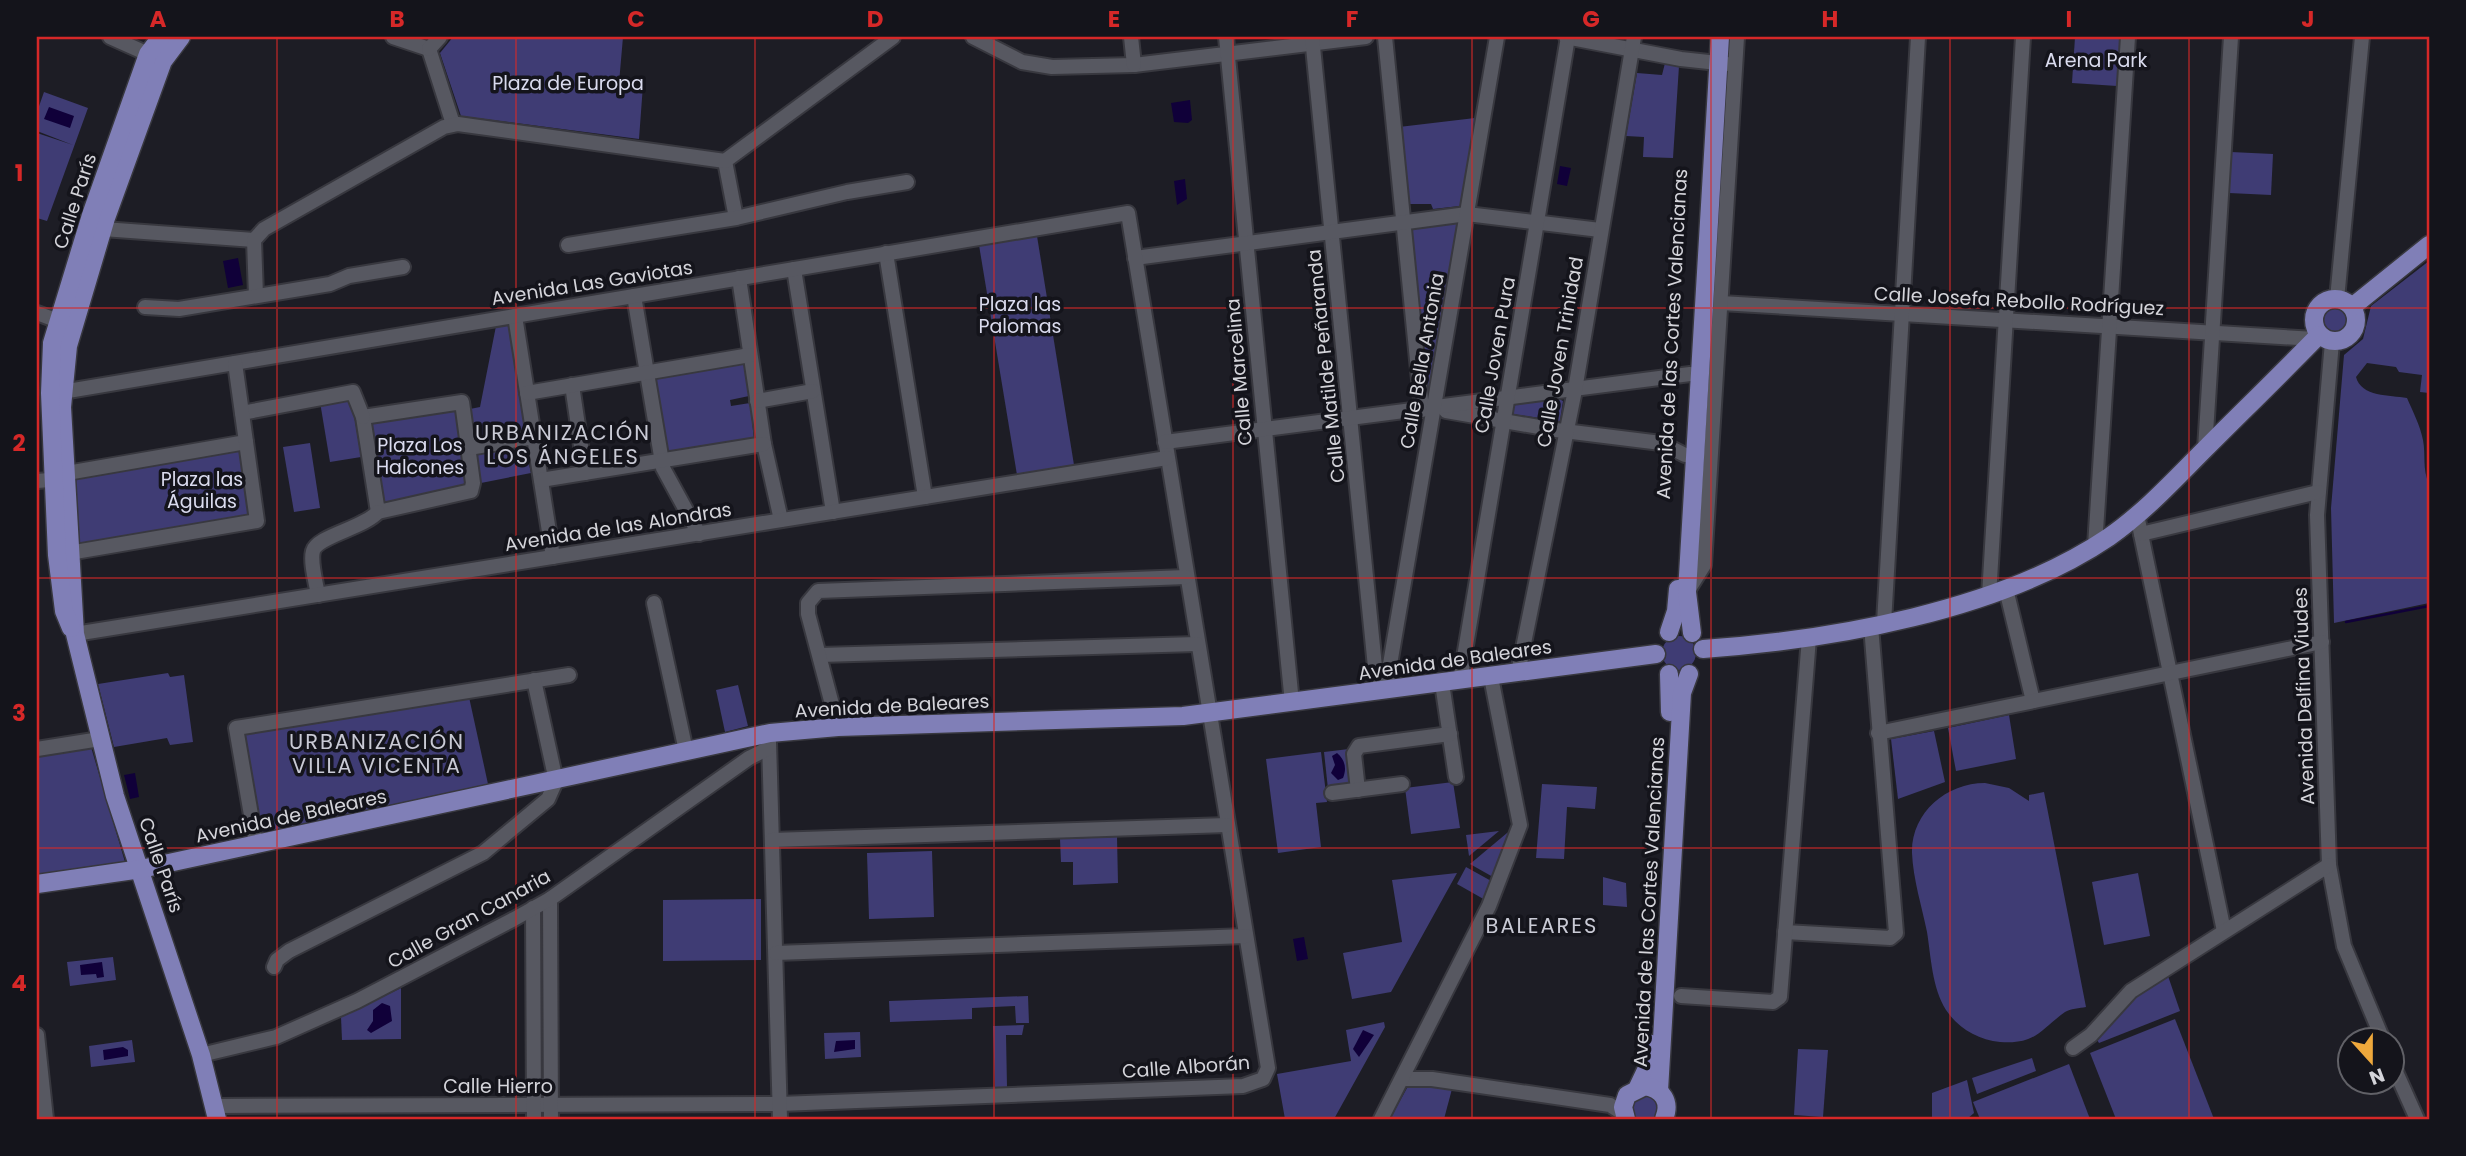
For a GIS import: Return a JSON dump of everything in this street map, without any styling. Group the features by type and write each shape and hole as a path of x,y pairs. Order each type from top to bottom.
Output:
{"main road":[{"name":"Calle París","path":"161,37 66,323 65,362 56,392 56,478 63,554 76,609 75,634 100,739 115,796 201,1055 216,1113"},
{"name":"Calle París","path":"156,57 181,37"},
{"name":"Avenida de las Cortes Valencianas","path":"1669,632 1677,597 1690,374 1721,63 1711,37"},
{"name":"Avenida de las Cortes Valencianas","path":"1692,633 1687,592 1721,63 1720,37"},
{"path":"2322,338 2315,314 2323,303 2344,303 2429,245"},
{"path":"1703,649 1809,638 1989,596 2095,546 2137,515 2322,338 2346,339 2352,334 2357,320 2344,303"},
{"path":"1683,630 1692,633 1703,649 1698,667 1689,674 1669,674 1659,664 1656,654 1659,642 1669,632 1683,630"},
{"name":"Avenida de Baleares","path":"37,884 141,869 686,751 769,741 838,727 1208,713 1656,654"},
{"name":"Avenida de las Cortes Valencianas","path":"1624,1105 1647,1068 1650,1049 1671,692 1669,674"},
{"name":"Avenida de las Cortes Valencianas","path":"1664,1119 1667,1103 1659,1091 1682,693 1689,674"},
{"path":"1624,1105 1645,1086 1659,1091"}],"street":[{"path":"110,37 156,57"},
{"path":"393,37 429,49"},
{"path":"429,49 440,37"},
{"path":"256,296 254,240 264,229 453,124 725,161 893,37"},
{"path":"973,37 1013,58 1040,66 1134,65 1313,40 1366,37"},
{"path":"1131,37 1134,65"},
{"name":"Calle Marcelina","path":"1226,37 1292,703"},
{"path":"1385,37 1404,222 1428,410"},
{"name":"Calle Bella Antonia","path":"1381,691 1388,676 1430,418 1428,410 1467,214 1497,37"},
{"path":"1568,37 1633,43 1721,63"},
{"name":"Calle Joven Pura","path":"1460,681 1568,37"},
{"name":"Avenida de las Cortes Valencianas","path":"1687,592 1704,565 1721,303 1721,63 1737,37"},
{"path":"1785,932 1890,938 1896,934 1878,733 1877,624 1902,313 1918,37"},
{"path":"1989,596 2023,37"},
{"path":"2095,546 2128,37"},
{"path":"2205,449 2231,37"},
{"path":"2344,303 2362,37"},
{"name":"Calle Matilde Peñaranda","path":"1313,40 1376,677 1381,691"},
{"name":"Calle Joven Trinidad","path":"1518,673 1575,390 1633,43"},
{"path":"429,49 453,124"},
{"path":"725,161 736,218"},
{"path":"568,244 736,218 756,211 907,182"},
{"name":"Avenida Las Gaviotas","path":"56,392 1128,213"},
{"name":"Calle Alborán","path":"780,1104 1243,1086 1263,1079 1268,1068 1128,213"},
{"path":"1135,258 1467,214 1600,230"},
{"path":"99,227 254,240"},
{"path":"886,253 925,497"},
{"path":"145,307 168,310 331,284 349,276 403,267"},
{"path":"794,269 833,512"},
{"path":"739,278 764,444 781,520"},
{"path":"634,296 662,460 699,534"},
{"name":"Calle Josefa Rebollo Rodríguez","path":"1721,303 2322,338"},
{"path":"37,313 66,323"},
{"path":"515,316 553,557"},
{"name":"Avenida Delfina Viudes","path":"2322,338 2318,492 2329,865 2344,946 2377,1026"},
{"path":"527,393 750,355"},
{"path":"63,554 257,521 235,363"},
{"path":"1165,442 1690,374"},
{"path":"572,385 585,473"},
{"path":"757,401 813,391"},
{"path":"242,413 353,392 362,417 378,512"},
{"path":"318,595 312,552 318,542 358,527 378,512 468,493 474,486 468,448 468,401 362,417"},
{"path":"1428,410 1567,432 1661,443 1685,455"},
{"path":"468,448 534,437"},
{"path":"56,478 246,442"},
{"path":"541,480 764,444"},
{"name":"Avenida de las Alondras","path":"75,634 1167,458"},
{"path":"2141,534 2318,492"},
{"path":"2137,515 2224,931"},
{"path":"838,727 807,608 814,595 823,590 1186,577"},
{"path":"2006,589 2033,701"},
{"path":"654,603 686,751"},
{"path":"1681,996 1776,1002 1781,995 1809,638"},
{"path":"1878,733 2322,642"},
{"path":"820,655 1197,644"},
{"path":"256,844 236,728 569,675"},
{"path":"1381,1119 1489,905 1520,825 1491,677"},
{"path":"274,967 277,960 289,951 490,848 548,799 556,781 534,680"},
{"path":"1442,683 1456,777"},
{"path":"1358,790 1354,754 1357,747 1450,734"},
{"path":"37,749 100,739"},
{"path":"769,741 780,1119"},
{"name":"Calle Gran Canaria","path":"201,1055 276,1037 358,1002 551,899 769,741"},
{"path":"1332,793 1402,784"},
{"path":"772,840 1227,825"},
{"path":"2073,1048 2097,1029 2110,1003 2329,865"},
{"path":"551,899 551,1112"},
{"path":"533,908 534,1112"},
{"path":"776,953 1246,936"},
{"path":"37,1035 46,1119"},
{"path":"1414,1055 1432,1079"},
{"path":"1402,1079 1432,1079 1624,1105"},
{"path":"2406,1094 2417,1119"},
{"name":"Calle Hierro","path":"216,1113 551,1112 780,1104"}],"green space":[{"name":"Plaza de Europa","path":"453,37 623,37 619,83 643,85 639,139 461,116 440,53"},
{"name":"Arena Park","path":"2075,37 2121,37 2117,86 2072,83"},
{"path":"1665,63 1679,66 1673,158 1643,157 1644,137 1626,136 1637,73 1662,75"},
{"path":"44,92 88,108 47,221 37,218 37,133 73,145 37,131 37,112"},
{"path":"1475,118 1460,206 1433,209 1431,204 1406,204 1399,127"},
{"path":"2231,152 2273,154 2271,195 2229,193"},
{"path":"1459,221 1429,387 1426,386 1408,229"},
{"name":"Plaza las Palomas","path":"1037,236 1074,465 1019,476 979,245"},
{"path":"2429,261 2429,393 2420,392 2422,375 2399,372 2396,367 2367,363 2356,377 2359,384 2370,392 2407,398 2420,429 2429,484 2429,603 2334,623 2331,508 2344,355 2363,339 2371,306"},
{"path":"2335,307 2344,311 2348,320 2344,329 2335,333 2326,329 2322,320 2326,311"},
{"path":"509,323 526,432 474,439 470,409 480,407 496,326"},
{"path":"744,362 749,396 730,400 731,406 750,403 754,439 668,454 655,377"},
{"path":"351,397 361,457 330,462 320,402"},
{"path":"1559,399 1563,401 1560,421 1512,414 1514,405"},
{"name":"Plaza Los Halcones","path":"456,410 466,486 383,505 370,423"},
{"path":"310,443 320,508 294,512 283,447"},
{"name":"Plaza las Águilas","path":"240,446 251,516 77,547 72,477"},
{"path":"525,447 531,473 481,483 477,454"},
{"path":"1679,636 1691,641 1696,653 1691,665 1679,670 1667,665 1662,653 1667,641"},
{"path":"168,673 170,677 184,675 193,742 170,745 167,738 114,747 98,684"},
{"path":"738,685 748,726 725,732 716,690"},
{"path":"469,697 488,784 260,833 244,733"},
{"path":"2009,715 2016,759 1956,771 1948,728"},
{"path":"1934,731 1945,782 1898,799 1891,739"},
{"path":"91,747 125,862 37,877 37,754"},
{"path":"1349,749 1353,786 1328,789 1324,752"},
{"path":"1321,752 1327,802 1316,803 1321,847 1278,853 1266,759"},
{"path":"1453,782 1460,828 1411,834 1405,788"},
{"path":"1985,783 2009,788 2029,801 2029,795 2044,792 2086,1007 2067,1011 2037,1034 2022,1041 2000,1042 1976,1036 1956,1022 1946,1010 1935,982 1913,863 1913,839 1924,813 1944,795 1957,788"},
{"path":"1542,784 1597,787 1595,809 1567,807 1564,859 1536,858"},
{"path":"1499,831 1469,856 1466,835"},
{"path":"1511,831 1493,877 1470,864 1507,833"},
{"path":"1117,837 1118,883 1073,885 1073,862 1061,862 1060,839"},
{"path":"932,851 934,917 869,919 867,853"},
{"path":"1466,867 1493,882 1487,901 1457,884"},
{"path":"1457,873 1391,992 1352,999 1343,953 1402,942 1392,880"},
{"path":"2138,873 2150,936 2104,945 2092,882"},
{"path":"1603,877 1626,883 1627,907 1603,905"},
{"path":"761,899 761,960 663,961 663,900"},
{"path":"113,957 116,980 70,986 67,962"},
{"path":"2167,973 2180,1011 2099,1043 2096,1038 2120,1008"},
{"path":"401,988 401,1039 342,1040 341,1017"},
{"path":"1028,996 1029,1023 1016,1023 1015,1006 972,1008 972,1019 890,1022 889,1001"},
{"path":"2175,1019 2214,1119 2116,1119 2090,1053"},
{"path":"1384,1022 1385,1027 1334,1119 1285,1119 1277,1074 1351,1061 1346,1030"},
{"path":"1024,1025 1022,1035 1006,1035 1007,1087 995,1087 993,1026"},
{"path":"860,1032 861,1057 825,1059 824,1033"},
{"path":"132,1040 135,1062 91,1067 89,1046"},
{"path":"1798,1049 1828,1050 1823,1117 1794,1115"},
{"path":"2032,1058 2036,1071 1977,1094 1972,1078"},
{"path":"2069,1064 2090,1119 1980,1119 1973,1102"},
{"path":"1967,1080 1974,1113 1967,1119 1932,1119 1932,1093"},
{"path":"1416,1084 1452,1089 1444,1119 1390,1119 1407,1088"},
{"path":"1639,1092 1658,1096 1658,1119 1632,1119 1628,1108"}],"shaded area":[{"path":"1190,100 1192,120 1188,123 1174,122 1171,103"},
{"path":"49,107 74,116 70,128 44,119"},
{"path":"1560,166 1571,168 1567,186 1557,184"},
{"path":"1185,179 1187,199 1177,205 1174,181"},
{"path":"238,258 243,285 228,288 223,261"},
{"path":"1243,346 1247,349 1244,357 1249,368 1242,374 1237,371 1235,357"},
{"path":"1337,753 1345,768 1343,778 1338,780 1331,773 1335,765 1332,756"},
{"path":"135,773 139,797 130,799 124,775"},
{"path":"1304,937 1308,959 1297,961 1293,939"},
{"path":"102,962 104,977 97,978 96,974 81,975 80,965"},
{"path":"382,1003 390,1006 392,1021 371,1033 367,1030 373,1021 373,1010"},
{"path":"1363,1030 1374,1035 1359,1057 1353,1049"},
{"path":"855,1040 855,1049 834,1052 836,1041"},
{"path":"123,1047 128,1050 128,1056 104,1060 103,1050"}],"waterway":[{"path":"2346,622 2429,606"}],"district":[{"name":"URBANIZACIÓN LOS ÁNGELES","path":"563,444"},
{"name":"URBANIZACIÓN VILLA VICENTA","path":"377,753"},
{"name":"BALEARES","path":"1542,925"}]}
